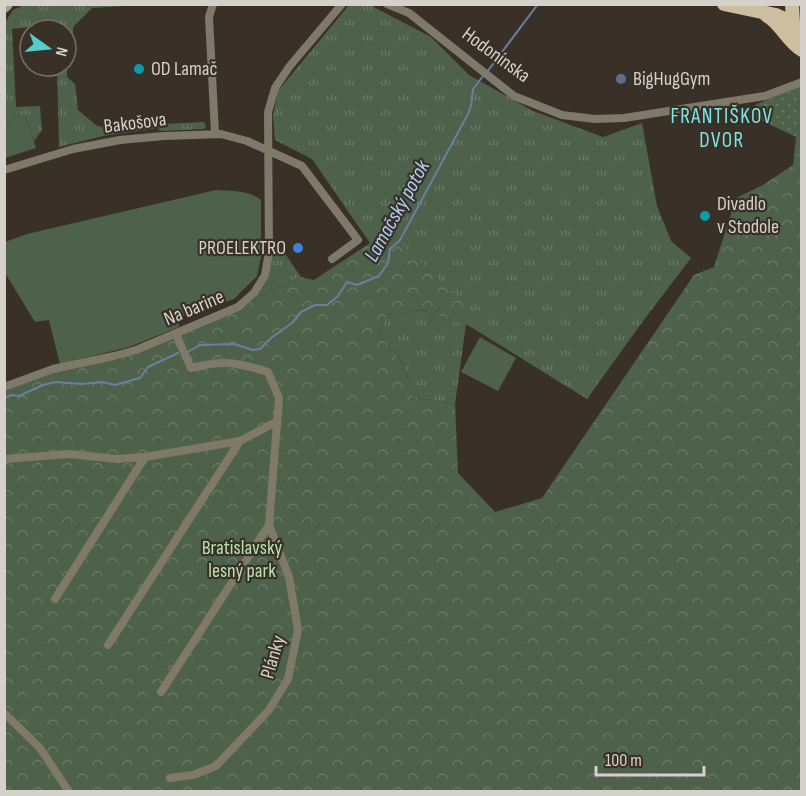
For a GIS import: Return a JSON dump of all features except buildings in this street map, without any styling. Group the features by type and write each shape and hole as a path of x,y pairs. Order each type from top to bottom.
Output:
{"main road":[{"path":"724,4 776,15 793,23"},
{"path":"792,4 793,23 801,37"},
{"path":"762,12 772,18 801,50"}],"street":[{"path":"213,4 208,17 215,133"},
{"name":"Na barine","path":"4,387 53,369 114,356 176,334 238,307 254,293 265,275 269,252 268,112 275,88 289,66 342,4"},
{"name":"Hodonínska","path":"387,4 409,13 514,96 562,115 595,119 624,118 765,96 801,82"},
{"name":"Bakošova","path":"4,170 66,151 120,140 215,133 234,136 302,165 358,240 332,259"},
{"name":"Plánky","path":"170,778 193,775 216,766 269,710 288,679 298,630 290,577 269,525 279,398 268,372 238,362 214,362 191,368 176,334"},
{"path":"4,459 69,454 117,459 146,457 240,441 276,422"},
{"path":"108,645 240,441"},
{"path":"55,599 146,457"},
{"name":"Plánky","path":"161,692 269,525"},
{"path":"4,713 40,748 69,792"}],"green space":[{"path":"24,5 137,5 92,8 78,22 78,18 18,18 18,28 12,29 16,107 40,106 42,130 34,141 25,115 5,122 4,24 13,10"},
{"path":"349,5 370,5 431,37 469,75 533,111 603,137 642,123 657,206 671,241 691,258 587,399 466,324 455,404 413,397 404,365 379,334 387,315 421,310 465,324 396,239 370,243 312,159 275,140 273,116 278,91"},
{"path":"57,78 68,78 75,84 78,110 97,126 204,122 206,127 204,129 160,131 158,128 103,136 59,147"},
{"path":"801,86 801,130 796,137 752,116 755,105"},
{"path":"25,115 36,148 5,158 5,122"},
{"name":"Bratislavský lesný park","path":"801,130 801,791 5,792 5,387 58,368 115,360 238,311 255,298 301,277 314,280 370,243 396,239 469,307 465,324 421,310 387,315 379,334 404,365 413,397 455,404 458,473 495,512 542,498 694,275 714,267 736,198 763,185 793,165 796,137"},
{"path":"216,190 245,193 261,200 261,257 257,276 234,299 178,318 179,327 129,347 60,364 49,320 35,322 5,273 5,242 27,234"},
{"path":"274,242 277,242 301,277 255,298 268,271"},
{"path":"480,337 516,358 498,391 461,372"}],"waterway":[{"name":"Lamačský potok","path":"487,72 538,4"},
{"name":"Lamačský potok","path":"186,353 200,345 234,344 253,350 260,349 292,323 301,312 315,305 327,305 338,296 347,282 357,285 379,276 388,263 390,249 400,240 468,114 473,89 483,76"},
{"name":"Lamačský potok","path":"4,398 12,395 19,396 56,382 82,384 102,382 115,385 140,378 148,367 178,353"}],"place":[{"name":"OD Lamač","path":"139,69"},
{"name":"BigHugGym","path":"621,79"},
{"name":"Divadlo v Stodole","path":"705,216"},
{"name":"PROELEKTRO","path":"298,248"}],"district":[{"name":"FRANTIŠKOV DVOR","path":"722,128"}]}
